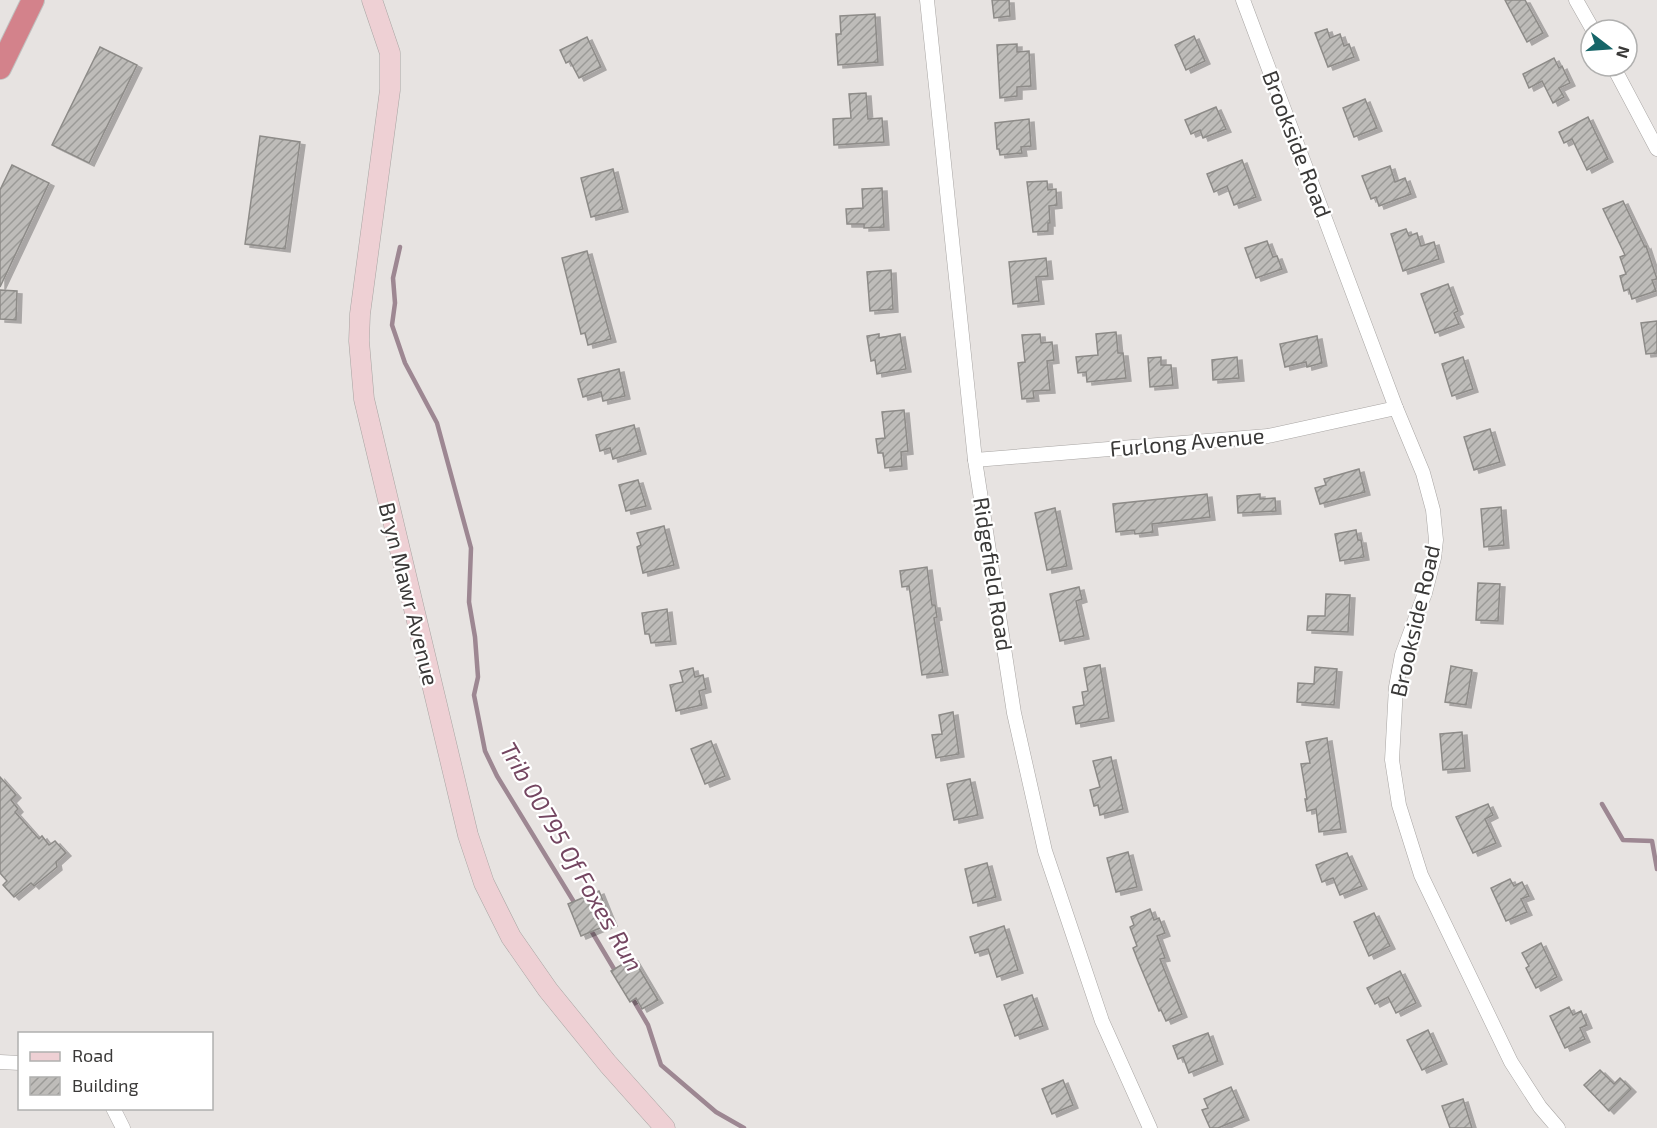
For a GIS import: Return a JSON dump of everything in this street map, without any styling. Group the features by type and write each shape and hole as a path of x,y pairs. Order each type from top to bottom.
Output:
{"highway":[{"path":"0,68 33,0"}],"main road":[{"name":"Bryn Mawr Avenue","path":"372,0 386,36 391,70 389,109 360,314 359,341 363,399 468,835 484,883 511,937 555,999 608,1064 665,1128"}],"street":[{"name":"Ridgefield Road","path":"927,0 975,460 1014,713 1045,851 1102,1021 1150,1128"},
{"name":"Brookside Road","path":"1243,0 1396,408 1423,473 1432,510 1436,540 1434,558 1425,594 1402,655 1395,687 1392,760 1399,805 1421,875 1511,1062 1540,1107 1558,1128"},
{"path":"1576,0 1586,18"},
{"path":"1619,78 1657,149"},
{"name":"Furlong Avenue","path":"975,460 1268,436 1396,408"},
{"path":"0,1062 18,1063"},
{"path":"114,1110 123,1128"}],"building":[{"path":"992,0 1009,0 1010,16 994,18"},
{"path":"1505,0 1525,0 1543,33 1527,42"},
{"path":"875,14 878,62 838,65 836,34 841,34 840,16"},
{"path":"1327,29 1330,38 1340,34 1344,46 1349,44 1354,57 1328,67 1315,33"},
{"path":"1194,36 1205,61 1186,70 1175,45"},
{"path":"587,37 601,67 579,78 570,61 566,63 560,50"},
{"path":"1017,44 1017,52 1029,51 1031,86 1017,87 1017,96 1000,98 997,45"},
{"path":"100,47 137,65 89,163 52,145"},
{"path":"1554,58 1559,68 1562,66 1570,83 1559,88 1564,97 1553,103 1542,81 1529,88 1523,74"},
{"path":"866,93 868,119 882,118 884,142 834,145 833,119 851,118 849,94"},
{"path":"1365,99 1377,128 1354,137 1343,108"},
{"path":"1216,107 1226,129 1203,138 1200,130 1191,134 1185,120"},
{"path":"1588,117 1608,159 1587,170 1572,139 1564,143 1559,132"},
{"path":"1029,119 1031,146 1021,147 1022,153 1000,155 997,149 995,123"},
{"path":"260,136 300,142 285,249 245,244"},
{"path":"1242,160 1256,197 1234,205 1227,186 1214,192 1207,174"},
{"path":"12,165 49,183 0,287 0,190"},
{"path":"1390,166 1395,182 1405,178 1411,194 1379,206 1376,197 1371,199 1362,176"},
{"path":"613,169 623,209 591,217 581,178"},
{"path":"1047,181 1048,190 1056,189 1057,205 1049,206 1048,231 1033,232 1027,182"},
{"path":"882,188 884,227 864,228 864,224 847,224 846,209 863,208 862,189"},
{"path":"1623,201 1646,246 1657,279 1652,280 1656,291 1632,299 1629,289 1624,291 1620,276 1626,274 1620,257 1625,255 1603,209"},
{"path":"1406,229 1409,236 1417,233 1421,246 1434,242 1439,259 1403,271 1391,234"},
{"path":"1267,241 1273,257 1277,256 1282,269 1256,278 1245,248"},
{"path":"587,251 611,339 588,345 585,333 581,334 562,258"},
{"path":"1046,258 1048,276 1036,277 1039,301 1013,304 1009,262"},
{"path":"891,270 893,309 870,311 867,272"},
{"path":"1448,284 1458,311 1454,313 1459,324 1435,333 1421,294"},
{"path":"0,290 17,291 16,320 0,319"},
{"path":"1657,321 1657,353 1646,354 1641,323"},
{"path":"1116,332 1118,353 1123,353 1126,378 1087,382 1086,372 1078,373 1076,357 1098,355 1096,334"},
{"path":"879,334 879,338 900,334 906,369 877,374 875,360 871,361 867,336"},
{"path":"1040,334 1041,343 1052,342 1054,360 1047,361 1050,390 1033,391 1034,398 1022,399 1018,363 1025,362 1022,335"},
{"path":"1317,336 1322,363 1307,367 1306,362 1285,367 1280,344"},
{"path":"1161,357 1161,365 1171,365 1173,385 1150,387 1148,358"},
{"path":"1237,357 1239,378 1213,380 1212,360"},
{"path":"1463,357 1473,389 1452,396 1442,364"},
{"path":"619,369 625,396 603,401 601,392 583,397 578,379"},
{"path":"904,410 908,451 901,452 902,466 885,468 883,453 878,453 876,439 885,438 882,412"},
{"path":"634,425 641,451 613,459 610,448 600,451 596,435"},
{"path":"1490,429 1500,462 1474,470 1464,437"},
{"path":"1359,469 1365,492 1320,504 1315,488 1326,485 1324,479"},
{"path":"638,480 646,506 626,511 619,485"},
{"path":"1207,494 1210,517 1152,524 1153,532 1135,534 1134,530 1116,532 1113,504"},
{"path":"1260,494 1260,499 1275,498 1276,511 1238,513 1237,496"},
{"path":"1501,507 1504,545 1484,547 1481,509"},
{"path":"1055,508 1067,566 1047,570 1035,513"},
{"path":"664,526 674,565 643,573 637,547 641,545 637,533"},
{"path":"1356,530 1358,540 1361,540 1364,557 1340,561 1335,534"},
{"path":"927,567 932,605 935,605 937,617 934,618 943,672 922,675 909,586 902,587 900,571"},
{"path":"1478,583 1500,584 1498,621 1476,620"},
{"path":"1079,587 1082,599 1076,601 1084,636 1060,641 1050,594"},
{"path":"1326,594 1350,595 1348,632 1307,630 1308,616 1325,616"},
{"path":"667,609 671,641 651,643 649,634 645,634 642,613"},
{"path":"1100,665 1109,718 1076,724 1073,707 1084,705 1082,692 1088,691 1084,668"},
{"path":"1451,666 1472,670 1466,705 1445,702"},
{"path":"1315,667 1337,669 1334,705 1297,702 1298,683 1314,684"},
{"path":"693,668 695,677 703,675 706,689 699,691 702,705 676,711 670,685 683,682 680,671"},
{"path":"953,712 959,754 936,758 932,735 942,734 939,715"},
{"path":"1462,732 1465,768 1443,770 1440,734"},
{"path":"1327,738 1341,829 1319,832 1316,809 1307,811 1301,764 1310,763 1306,742"},
{"path":"711,741 725,776 705,784 691,749"},
{"path":"1111,757 1123,809 1100,815 1098,805 1094,806 1090,790 1100,787 1093,761"},
{"path":"0,777 16,795 11,800 18,809 15,812 39,839 42,836 49,845 55,841 66,853 56,862 57,867 34,886 31,883 14,897 3,885 7,881 0,873"},
{"path":"970,779 978,815 954,820 947,784"},
{"path":"1488,804 1493,815 1485,819 1496,843 1473,853 1456,817"},
{"path":"1128,852 1137,887 1116,892 1107,858"},
{"path":"1347,853 1362,886 1340,895 1333,878 1322,882 1316,865"},
{"path":"987,863 996,897 973,903 965,869"},
{"path":"1510,879 1514,886 1522,882 1529,896 1521,899 1527,912 1506,921 1491,888"},
{"path":"599,891 612,923 581,936 568,904"},
{"path":"1150,909 1154,920 1159,918 1165,933 1157,936 1165,958 1160,959 1182,1014 1166,1021 1161,1010 1159,1011 1133,948 1137,946 1130,927 1134,925 1131,917"},
{"path":"1374,913 1390,946 1369,956 1354,922"},
{"path":"1004,926 1018,970 997,977 988,949 975,953 970,937"},
{"path":"1541,943 1557,977 1536,988 1526,968 1529,966 1522,953"},
{"path":"633,958 658,1000 642,1009 636,998 630,1002 611,971"},
{"path":"1400,971 1416,1003 1396,1013 1388,997 1375,1004 1367,988"},
{"path":"1032,995 1043,1026 1015,1036 1004,1005"},
{"path":"1569,1007 1573,1015 1581,1011 1587,1025 1580,1028 1585,1039 1565,1048 1550,1016"},
{"path":"1428,1030 1442,1061 1422,1070 1407,1040"},
{"path":"1208,1033 1218,1061 1189,1073 1183,1057 1178,1059 1173,1046"},
{"path":"1600,1070 1614,1084 1620,1078 1631,1089 1609,1111 1584,1085"},
{"path":"1063,1080 1073,1105 1052,1114 1042,1089"},
{"path":"1231,1087 1244,1117 1218,1128 1210,1128 1202,1110 1208,1108 1204,1099"},
{"path":"1463,1099 1472,1128 1450,1128 1442,1106"}],"waterway":[{"name":"Trib 00795 Of Foxes Run","path":"400,247 393,278 395,303 392,325 405,363 437,423 471,548 469,602 478,677 474,695 485,751 497,776 577,907"},
{"path":"1602,804 1623,840 1652,841 1657,869"},
{"name":"Trib 00795 Of Foxes Run","path":"589,927 617,974"},
{"name":"Trib 00795 Of Foxes Run","path":"631,996 648,1025 661,1065 716,1112 744,1128"}]}
